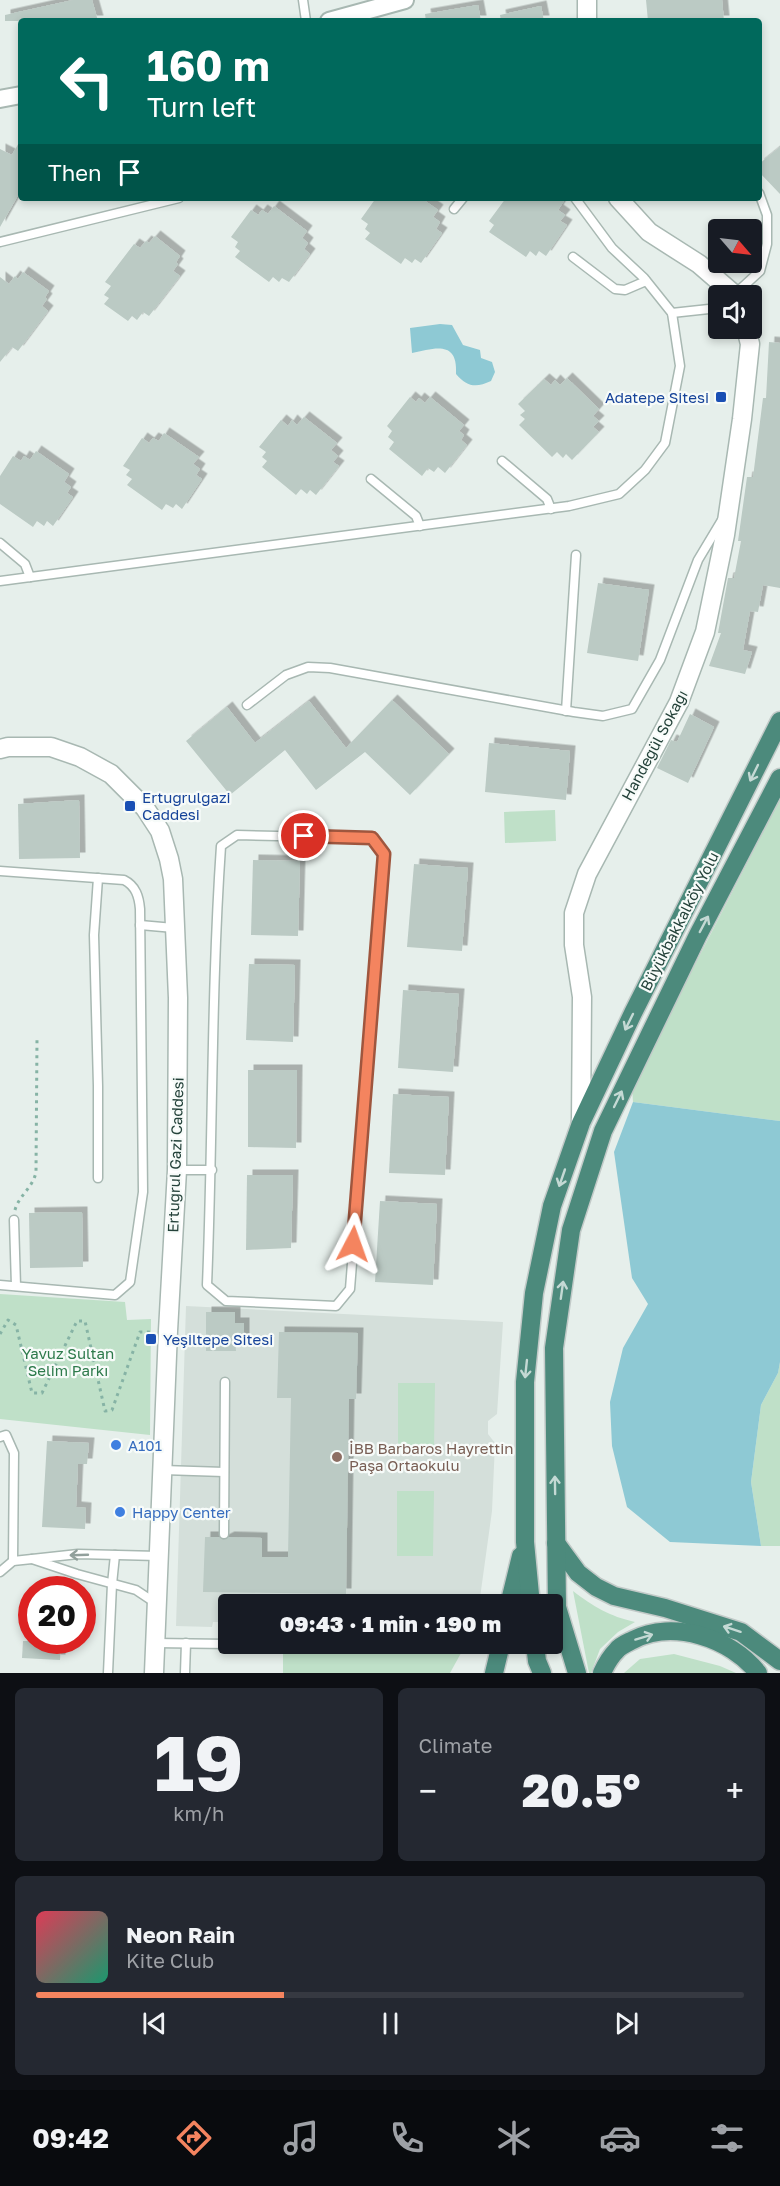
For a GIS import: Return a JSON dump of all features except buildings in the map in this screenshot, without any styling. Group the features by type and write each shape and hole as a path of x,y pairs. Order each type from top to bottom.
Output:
{"highway":[{"name":"Büyükbakkalköy Yolu","path":"525,1542 525,1382 534,1293 552,1206 580,1123 780,721"},
{"name":"Büyükbakkalköy Yolu","path":"577,1673 556,1607 554,1348 571,1230 603,1131 698,935 780,778"},
{"path":"580,1123 596,1153"},
{"path":"512,1594 525,1542"},
{"path":"525,1542 530,1594"},
{"path":"556,1543 578,1573 596,1587 614,1596 665,1608 741,1632 780,1661"},
{"path":"602,1673 608,1660 618,1648 639,1637 659,1632 694,1634 715,1640 741,1655 758,1673"},
{"path":"494,1673 499,1654"},
{"path":"536,1654 542,1673"}],"street":[{"path":"340,18 405,0"},
{"path":"586,0 587,18"},
{"path":"0,99 18,95"},
{"path":"621,201 649,232 699,264 724,285"},
{"name":"Handegül Sokağı","path":"580,1123 582,998 574,945 574,913 587,874 679,702 705,632 729,508 750,344 749,339"},
{"name":"Ertuğrul Gazi Caddesi","path":"2,745 51,747 80,757 111,774 145,808 160,831 173,879 178,998 177,1170 154,1673"}],"lane":[{"path":"303,0 306,18"},
{"path":"0,242 167,201"},
{"path":"454,209 461,201"},
{"path":"0,581 551,509 619,494 645,470 665,443 680,366 672,313 646,281 612,248 577,201"},
{"path":"746,285 760,272 767,244 767,215 762,201"},
{"path":"573,257 615,289 625,290 646,281"},
{"path":"672,313 708,309"},
{"path":"502,460 547,499 551,509"},
{"path":"371,479 416,516 420,526"},
{"path":"247,705 286,675 308,667 330,668 603,716 632,709 660,660 698,560 729,508"},
{"path":"0,543 25,564 30,577"},
{"path":"566,711 576,555"},
{"path":"237,835 372,838 384,854 350,1290 336,1306 226,1301 207,1285 212,1170 216,921 221,846 237,835"},
{"path":"0,872 124,880 134,887 139,901 140,925 143,1192 130,1282 115,1294 0,1285"},
{"path":"98,878 94,935 98,1178"},
{"path":"140,925 174,928"},
{"path":"177,1170 212,1170"},
{"path":"14,1220 16,1286"},
{"path":"224,1533 225,1382"},
{"path":"0,1437 6,1435 14,1453 13,1561"},
{"path":"163,1470 224,1472"},
{"path":"0,1572 13,1561 78,1554 158,1556"},
{"path":"108,1673 115,1555"},
{"path":"32,1559 136,1590 157,1604"},
{"path":"155,1643 218,1644"},
{"path":"185,1673 186,1643"}],"path":[{"path":"14,1220 15,1206 30,1187 36,1172 37,1039"},
{"path":"0,1334 8,1320 16,1325 32,1393 42,1393 77,1321 85,1321 105,1411 112,1410 140,1332 168,1331"}],"shaded area":[{"name":"İBB Barbaros Hayrettin Paşa Ortaokulu","path":"186,1306 503,1322 497,1414 488,1421 488,1434 495,1443 492,1511 481,1594 218,1594 218,1622 213,1622 212,1627 176,1626"}],"green space":[{"path":"780,799 780,1121 633,1102 632,1087"},
{"path":"555,810 556,841 505,843 504,812"},
{"name":"Yavuz Sultan Selim Parkı","path":"0,1294 125,1302 127,1320 151,1319 150,1435 0,1419"},
{"path":"780,1362 780,1546 761,1546 751,1482 761,1405 778,1373"},
{"path":"398,1383 435,1383 434,1448 398,1447"},
{"path":"397,1491 434,1491 433,1556 397,1556"},
{"path":"573,1591 602,1610 635,1622 618,1632 600,1649 591,1673 589,1673"},
{"path":"283,1654 460,1654 450,1673 283,1673"},
{"path":"674,1654 720,1666 736,1673 624,1673 640,1659"}],"water":[{"path":"440,324 452,325 463,345 480,350 481,358 492,362 495,372 491,381 481,385 464,382 456,374 456,363 449,351 437,348 412,353 410,328"},
{"path":"633,1102 780,1121 780,1362 778,1373 761,1405 751,1482 761,1546 670,1542 627,1507 612,1446 610,1402 623,1348 648,1304 632,1278 614,1152"}],"place":[{"name":"Adatepe Sitesi","path":"721,397"},
{"name":"Ertuğrulgazi Caddesi","path":"130,806"},
{"name":"Yeşiltepe Sitesi","path":"151,1339"},
{"name":"A101","path":"116,1445"},
{"name":"İBB Barbaros Hayrettin Paşa Ortaokulu","path":"337,1457"},
{"name":"Happy Center","path":"120,1512"}],"route":[{"path":"304,836 372,838 384,854 353,1244"}]}
